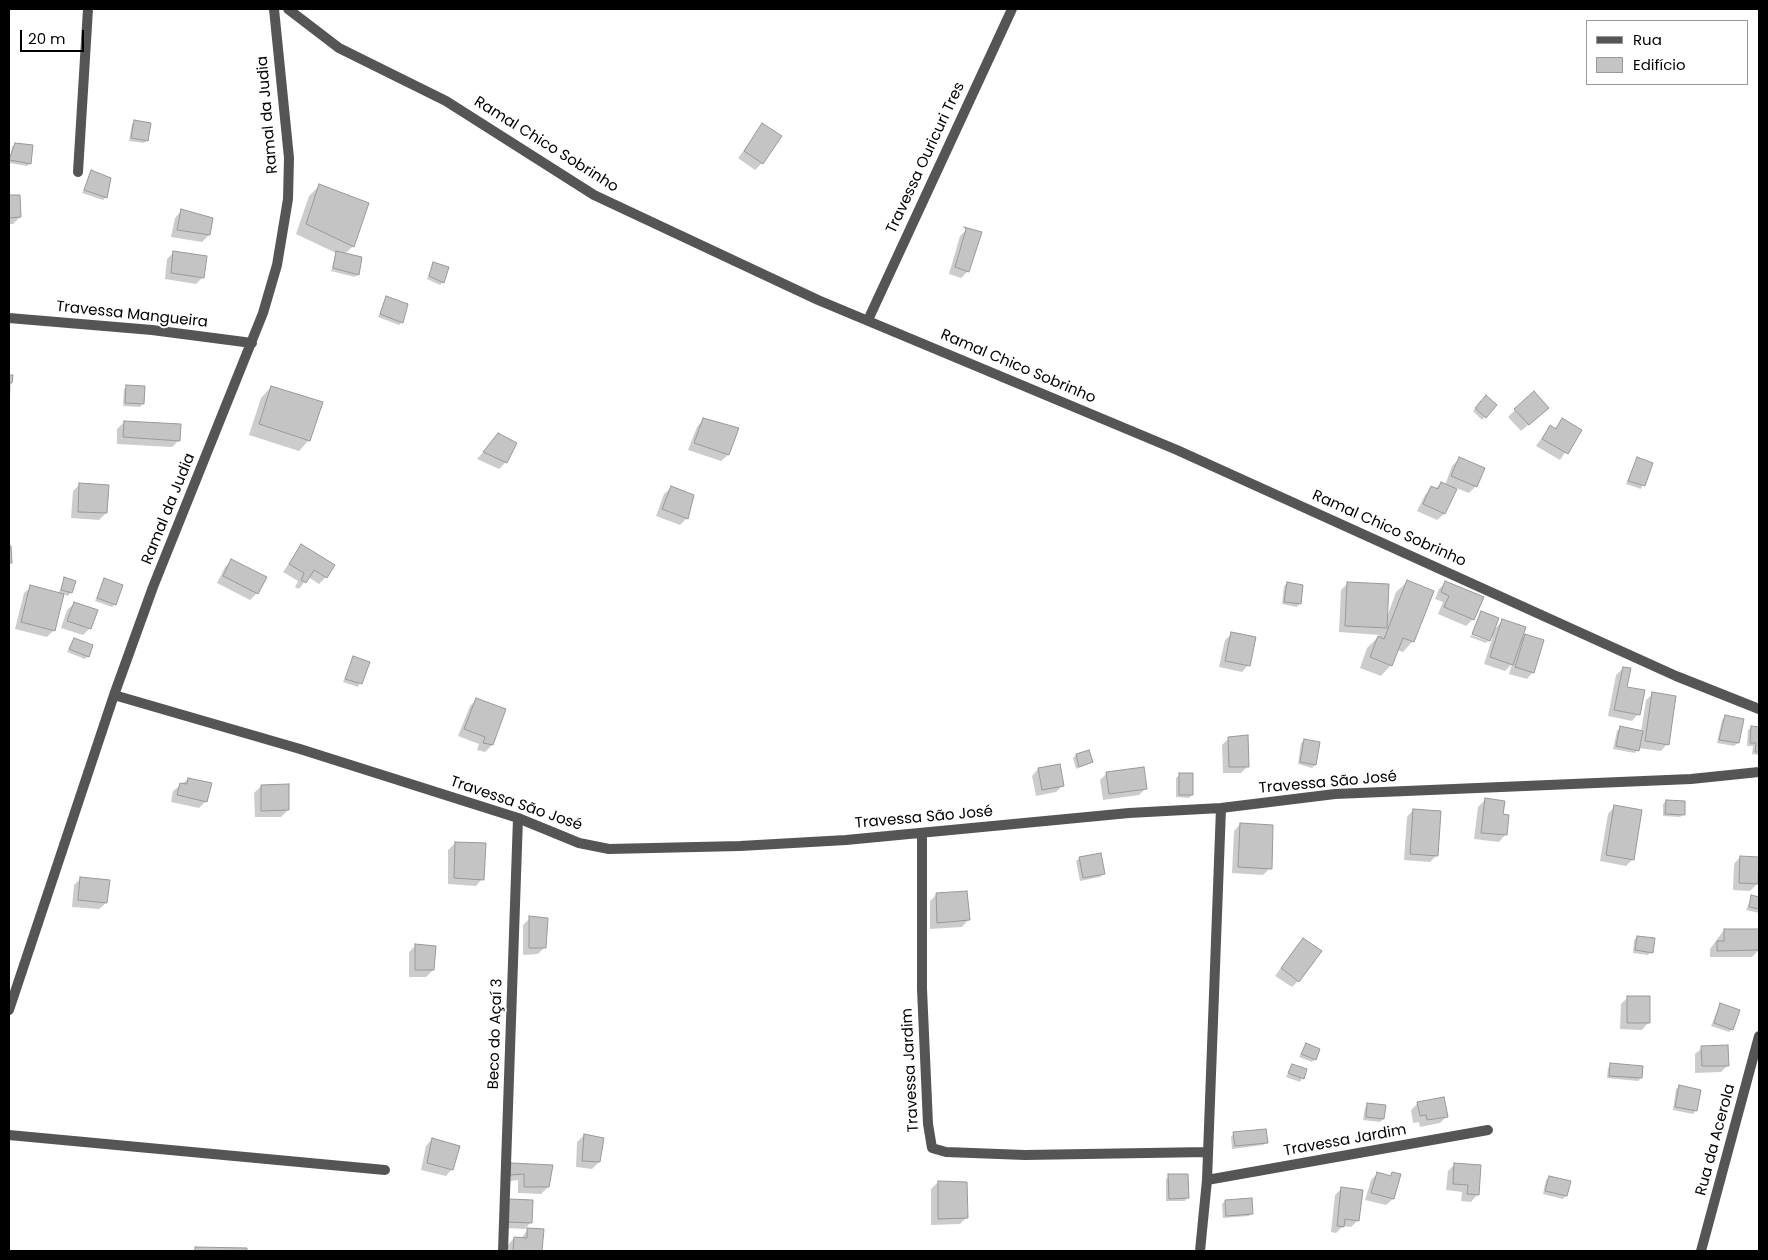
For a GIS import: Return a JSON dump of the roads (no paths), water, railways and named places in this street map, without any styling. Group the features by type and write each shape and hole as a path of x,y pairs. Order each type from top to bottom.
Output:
{"street":[{"path":"78,172 88,9"},
{"name":"Ramal da Judia","path":"9,1010 114,695 154,587 252,343 277,265 288,198 289,158 274,9"},
{"name":"Ramal Chico Sobrinho","path":"288,9 339,48 446,101 594,195 818,300 1177,450 1676,676 1759,709"},
{"name":"Travessa Ouricuri Tres","path":"868,320 1012,9"},
{"name":"Travessa Mangueira","path":"9,318 152,330 252,343"},
{"name":"Travessa São José","path":"114,695 300,749 518,818 579,843 609,849 740,846 922,834 1129,813 1221,808 1335,794 1691,779 1759,772"},
{"path":"1200,1251 1207,1180 1221,808"},
{"name":"Beco do Açaí 3","path":"503,1251 518,818"},
{"name":"Travessa Jardim","path":"922,834 922,989 928,1124 932,1148 946,1152 1025,1155 1208,1152"},
{"name":"Rua da Acerola","path":"1701,1251 1759,1036"},
{"name":"Travessa Jardim","path":"1207,1180 1488,1130"},
{"path":"9,1135 385,1170"}]}
